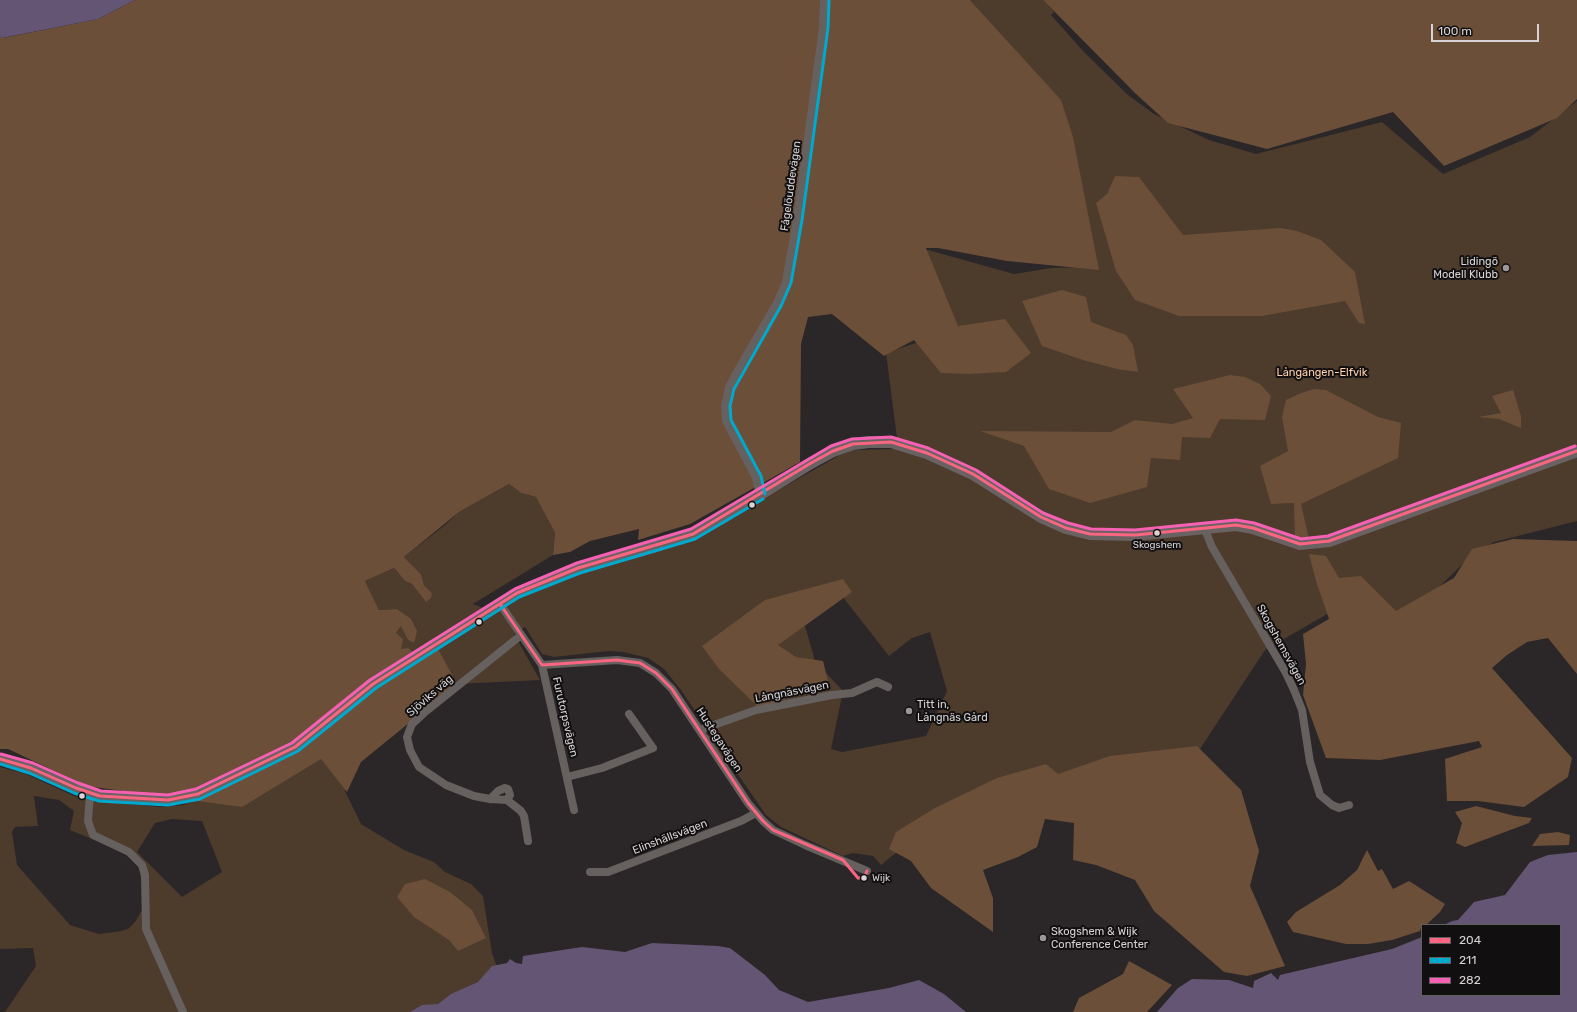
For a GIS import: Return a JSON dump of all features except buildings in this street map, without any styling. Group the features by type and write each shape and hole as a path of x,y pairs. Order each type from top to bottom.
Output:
{"street":[{"name":"Fågelöuddevägen","path":"760,496 756,478 726,421 725,406 730,387 738,370 777,303 786,282 795,233 823,27 824,0"},
{"path":"0,759 31,768 90,794 135,799 168,800 192,795 215,786 295,747 373,684 517,593 562,574 653,548 693,534 760,496 812,463 842,447 861,443 891,442 920,450 962,468 1041,517 1090,534 1119,536 1204,527 1245,525 1300,544 1320,543 1577,451"},
{"name":"Skogshemsvägen","path":"1204,527 1212,547 1286,673 1294,690 1302,710 1310,762 1320,795 1332,806 1339,808 1349,805"},
{"name":"Furutorpsvägen","path":"500,604 520,636 542,665 574,810"},
{"name":"Sjöviks väg","path":"507,800 474,796 446,785 433,777 413,758 407,737 412,724 424,713 520,636"},
{"name":"Hustegavägen","path":"542,665 617,660 640,663 656,673 672,689 756,813 773,830 868,871"},
{"name":"Långnäsvägen","path":"700,730 756,710 832,695 852,693 877,682 888,687"},
{"path":"567,776 602,768 653,748 629,714"},
{"path":"490,799 498,791 505,788 508,789 510,795 507,800 521,811 524,816 528,840"},
{"path":"90,794 88,821 93,835 132,855 142,866 146,875 146,929 183,1012"},
{"name":"Elinshällsvägen","path":"590,872 608,872 742,821 756,813"}],"green space":[{"name":"Långängen-Elfvik","path":"970,0 1043,0 1054,12 1051,15 1084,52 1128,95 1154,114 1209,140 1256,154 1382,122 1443,174 1530,137 1577,101 1577,521 1494,542 1474,553 1404,621 1353,599 1265,650 1198,752 924,830 881,865 873,856 853,853 843,856 781,827 766,815 728,760 725,762 708,736 710,733 681,690 664,669 648,658 623,652 609,651 554,657 542,654 525,627 514,634 540,680 457,684 455,681 359,760 345,791 361,824 404,850 434,862 445,872 471,884 483,896 492,953 513,1012 5,1012 36,966 33,948 0,949 0,767 26,774 83,800 162,807 183,805 194,801 413,652 401,649 396,633 401,625 408,640 414,643 397,609 379,610 365,581 394,568 405,581 412,584 426,601 432,593 424,585 421,574 404,557 459,512 509,484 521,493 536,497 555,533 553,555 473,604 493,612 526,591 701,534 840,455 854,450 895,449 897,438 886,353 957,329 925,252 928,250 1014,274 1051,268 1091,267 1016,51","holes":["842,596 889,656 912,638 930,632 947,691 926,736 842,752 831,749 843,691 815,661 804,622","34,796 59,800 74,811 70,830 112,847 132,858 137,863 144,897 142,910 135,922 128,929 99,934 70,925 17,865 12,832 15,827 38,826","172,819 202,821 222,872 182,897 137,852 155,823"]}],"shaded area":[{"path":"0,0 135,0 98,19 2,38 0,36"},
{"path":"135,0 970,0 1061,100 1073,137 1099,270 1007,261 938,248 926,248 958,326 1005,319 1031,353 1006,372 969,374 941,373 914,340 884,356 832,314 808,317 801,344 800,462 690,524 638,540 639,529 590,541 570,552 553,555 555,533 536,497 521,493 509,484 459,512 404,557 421,574 424,585 432,593 431,598 426,602 412,584 405,581 394,568 365,581 379,610 397,609 411,619 417,631 414,643 408,640 401,626 396,633 403,639 401,649 408,648 413,652 438,649 457,684 361,762 347,792 321,759 242,807 86,786 8,749 0,749 0,36 3,38 98,19"},
{"path":"1043,0 1577,0 1577,99 1557,118 1444,166 1393,112 1267,149 1168,123 1135,93"},
{"path":"1115,176 1139,177 1183,235 1281,228 1297,231 1321,240 1355,272 1365,324 1359,323 1345,301 1262,316 1179,316 1135,300 1116,271 1096,203 1107,194"},
{"path":"1062,290 1086,297 1091,322 1126,335 1133,345 1138,372 1117,369 1083,360 1042,346 1022,301"},
{"path":"1230,375 1245,377 1260,384 1271,396 1265,420 1220,419 1210,438 1182,437 1180,460 1151,458 1147,487 1090,503 1049,489 1024,446 980,431 1111,432 1135,420 1172,424 1193,418 1173,389"},
{"path":"1314,389 1326,390 1378,417 1401,423 1398,458 1301,504 1309,539 1295,538 1294,503 1271,504 1260,466 1288,451 1282,417 1286,400"},
{"path":"1513,390 1521,416 1521,428 1499,419 1478,417 1501,413 1492,396"},
{"path":"1513,539 1577,541 1577,674 1548,638 1527,642 1507,655 1492,668 1572,758 1568,777 1524,807 1478,801 1447,801 1445,759 1482,747 1479,741 1380,760 1326,758 1303,695 1306,664 1303,634 1329,619 1316,581 1309,554 1326,556 1339,578 1361,576 1396,611 1454,578 1472,549"},
{"path":"843,579 852,592 778,645 796,657 823,661 828,681 798,696 758,707 719,669 702,646 765,600"},
{"path":"1197,746 1241,790 1259,851 1250,886 1285,966 1247,976 1224,972 1154,911 1135,880 1096,865 1073,860 1074,823 1045,819 1037,847 1018,857 983,870 993,898 993,932 931,888 911,861 889,849 896,832 935,808 997,778 1046,764 1058,774 1110,756"},
{"path":"1476,806 1515,816 1532,818 1529,823 1465,847 1456,843 1462,823 1455,812"},
{"path":"1558,832 1570,835 1569,845 1532,846 1540,834"},
{"path":"1367,850 1378,871 1382,869 1393,889 1409,881 1445,904 1440,912 1427,924 1421,924 1420,931 1392,940 1368,944 1346,944 1293,932 1287,922 1296,912 1340,885 1357,870"},
{"path":"1577,852 1577,1012 1157,1012 1178,988 1192,979 1229,980 1253,988 1254,981 1271,973 1278,980 1280,975 1392,949 1421,937 1421,996 1561,996 1561,924 1446,924 1458,920 1474,902 1505,895 1530,862 1548,855"},
{"path":"425,879 450,892 472,910 486,938 458,951 449,940 414,917 397,897 405,884"},
{"path":"652,943 718,946 730,948 765,975 779,990 808,1002 889,988 919,980 944,994 966,1012 410,1012 422,1005 438,1004 451,994 478,982 492,966 507,963 510,959 516,963 522,964 523,956 582,947 625,952"},
{"path":"1129,961 1172,985 1147,1012 1073,1012 1079,998 1123,974"}],"transit line":[{"name":"211","path":"765,494 761,476 731,420 730,406 734,389 781,306 791,283 802,220 828,28 829,0"},
{"name":"282","path":"1,754 33,763 78,783 101,791 168,795 196,789 292,743 370,680 515,589 577,563 691,529 831,446 852,439 891,437 928,448 976,470 1043,513 1068,523 1091,529 1135,530 1236,520 1254,523 1301,539 1328,536 1575,446"},
{"name":"204","path":"0,759 31,768 76,788 100,796 168,800 198,794 295,747 373,684 517,593 578,568 693,534 811,463 833,451 853,444 891,442 927,453 973,474 1041,517 1066,528 1090,534 1135,535 1236,525 1253,528 1300,544 1329,541 1577,451"},
{"name":"211","path":"0,764 29,773 74,793 99,801 168,805 200,799 298,751 376,688 519,597 580,573 695,539 763,499"},
{"name":"204","path":"500,604 542,665"},
{"name":"204","path":"542,665 617,660 640,663 656,673 672,689 748,803 763,821 773,830 843,860"},
{"name":"204","path":"843,860 858,878 864,878 867,871"}],"place":[{"name":"Lidingö Modell Klubb","path":"1506,268"},
{"name":"Skogshem","path":"1157,533"},
{"name":"Titt in, Långnäs Gård","path":"909,711"},
{"name":"Wijk","path":"864,878"},
{"name":"Skogshem & Wijk Conference Center","path":"1043,938"}]}
